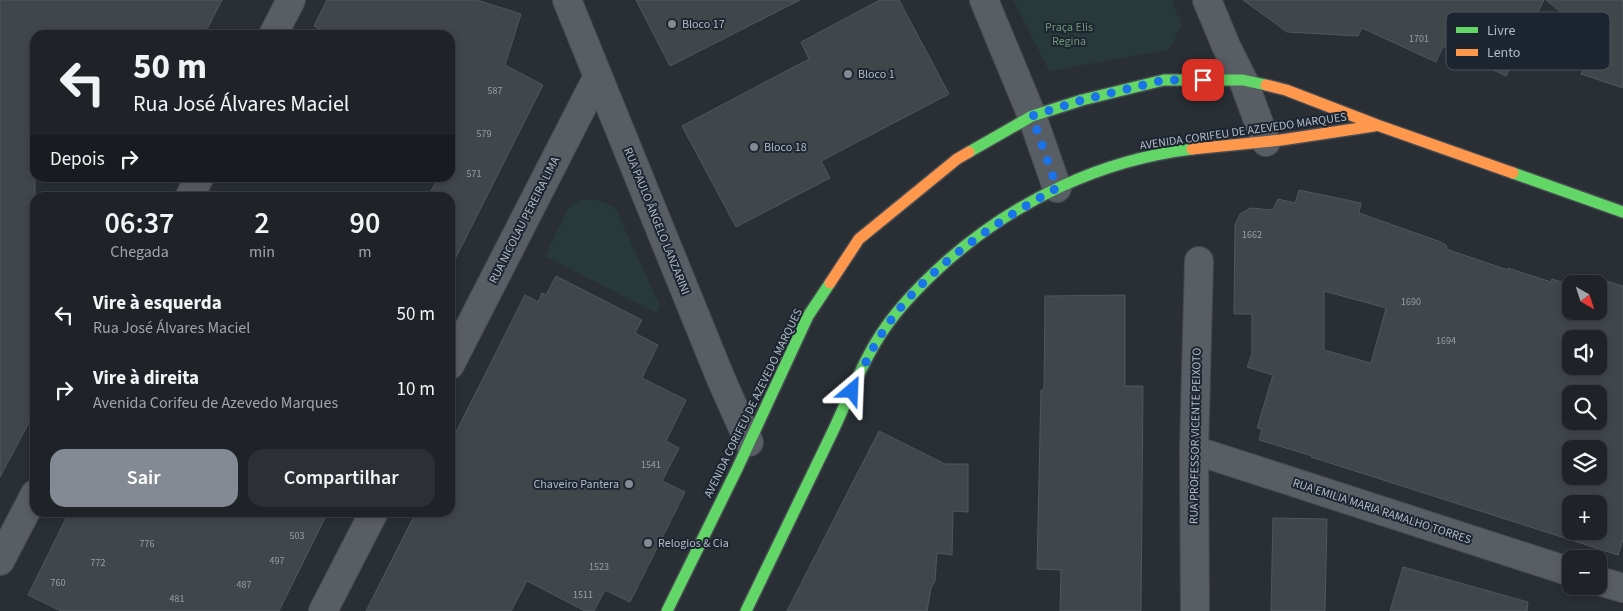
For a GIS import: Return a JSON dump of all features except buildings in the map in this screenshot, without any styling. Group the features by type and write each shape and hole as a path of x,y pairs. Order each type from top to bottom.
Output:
{"main road":[{"name":"AVENIDA CORIFEU DE AZEVEDO MARQUES","path":"667,611 808,316 858,239 958,159 1032,116 1082,100 1164,80 1243,80 1286,90 1377,125 1623,212"},
{"name":"AVENIDA CORIFEU DE AZEVEDO MARQUES","path":"746,611 876,342 902,306 936,270 975,239 1010,214 1057,188 1099,171 1148,156 1266,142 1377,125"}],"street":[{"path":"276,30 291,0"},
{"name":"RUA PAULO ÂNGELO LANZARINI","path":"567,0 717,370 749,442"},
{"path":"984,0 1032,116 1057,188"},
{"path":"1207,0 1226,46 1243,80 1266,142"},
{"name":"RUA NICOLAU PEREIRA LIMA","path":"455,355 598,76"},
{"name":"RUA PROFESSOR VICENTE PEIXOTO","path":"1195,611 1194,450 1199,261"},
{"name":"RUA EMILIA MARIA RAMALHO TORRES","path":"1194,450 1562,569"},
{"path":"0,561 30,504"},
{"path":"324,611 371,517"},
{"path":"1607,583 1623,588"}],"green space":[{"name":"Praça Elis Regina","path":"1013,0 1172,0 1182,26 1168,50 1049,71"},
{"path":"583,199 598,200 615,207 660,306 656,313 545,256 569,207"}],"traffic: fast":[{"path":"969,152 1032,116 1082,100 1164,80 1243,80 1266,85"},
{"path":"746,611 870,353 891,319 918,288 975,238 1032,201 1093,173 1158,154 1192,149"},
{"path":"1513,173 1623,212"},
{"path":"667,611 737,469 808,316 830,283"}],"traffic: slow":[{"path":"1266,85 1286,90 1377,125 1513,173"},
{"path":"1192,149 1281,140 1374,126"},
{"path":"830,283 859,239 957,159 969,152"}],"place":[{"name":"Bloco 17","path":"672,24"},
{"name":"Bloco 1","path":"848,74"},
{"name":"Bloco 18","path":"754,147"},
{"name":"Chaveiro Pantera","path":"629,484"},
{"name":"Relogios & Cia","path":"648,543"}],"route":[{"path":"852,391 876,342 902,306 936,270 1010,214 1057,188 1032,116 1082,100 1164,80 1203,80"}]}
